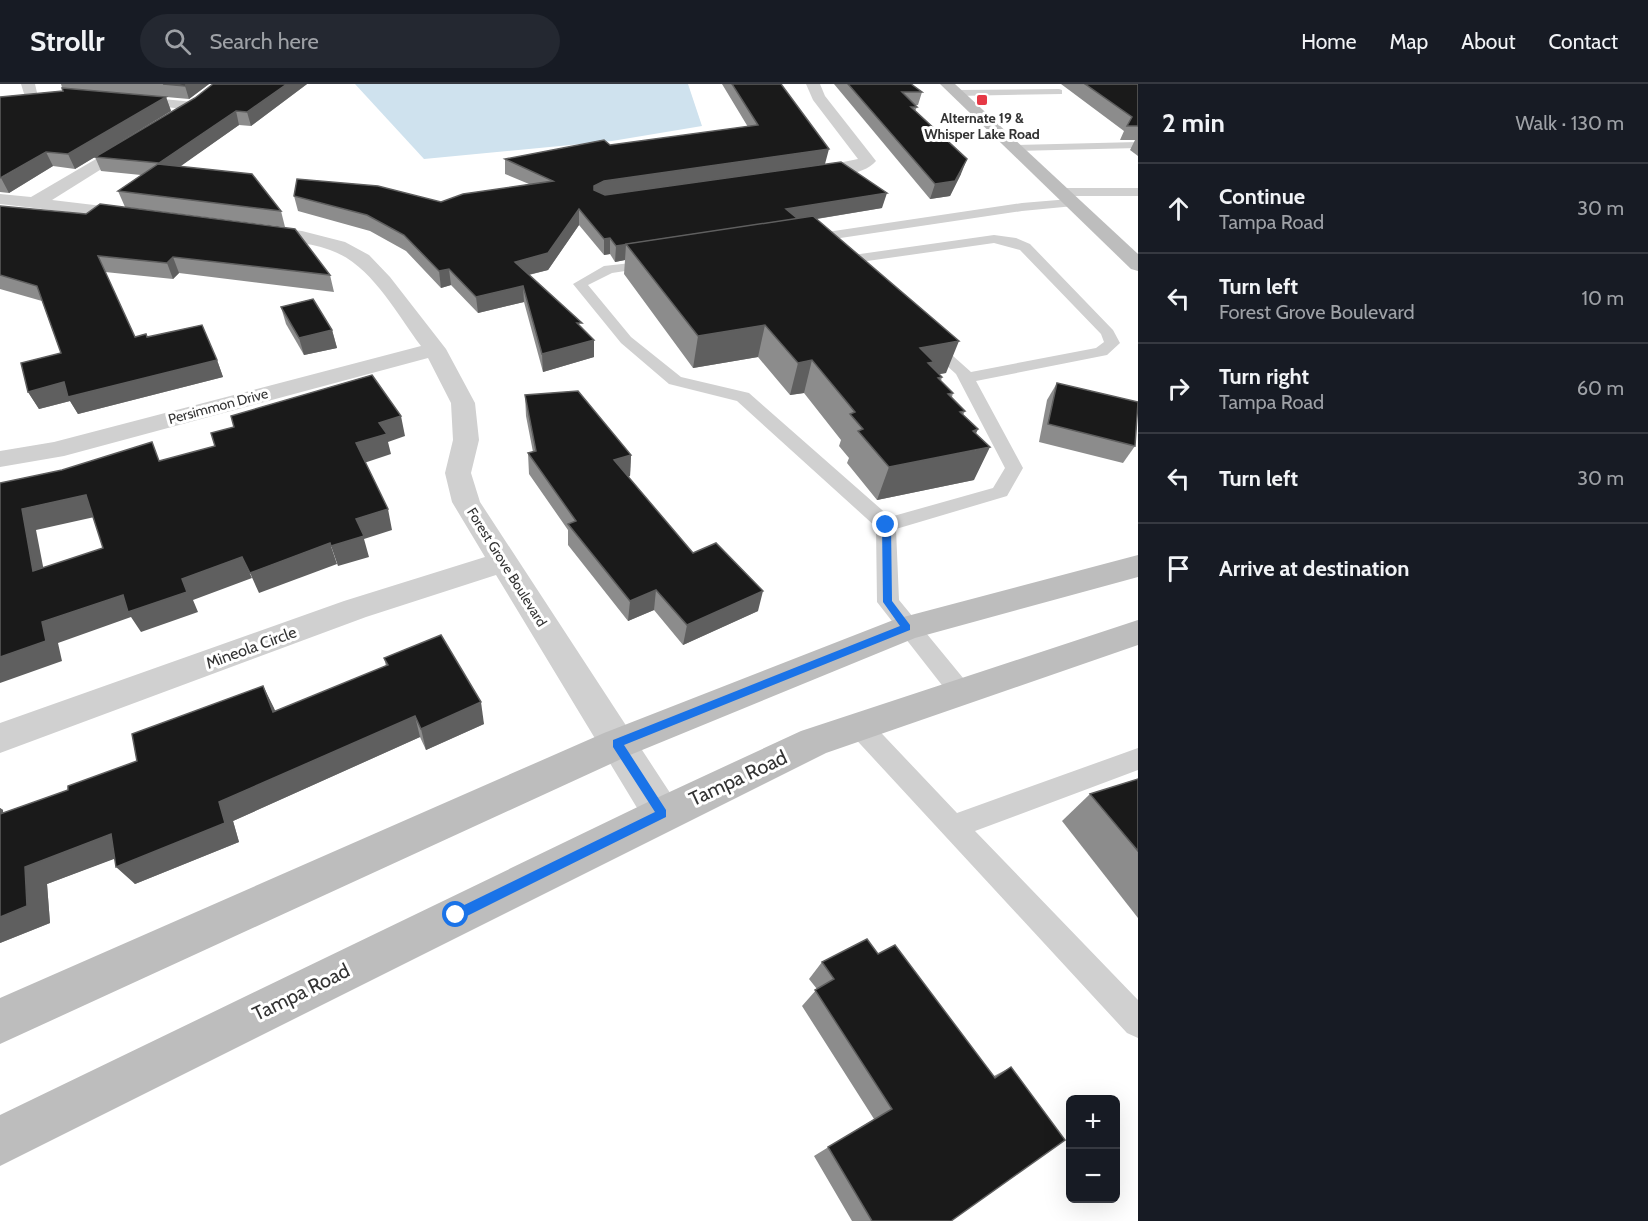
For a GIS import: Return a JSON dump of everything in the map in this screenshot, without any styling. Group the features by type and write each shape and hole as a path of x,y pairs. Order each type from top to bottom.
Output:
{"main road":[{"path":"952,88 1064,198 1138,265"},
{"path":"0,1021 617,744 907,628 1138,566"},
{"name":"Tampa Road","path":"0,1141 662,814 814,742 1138,632"}],"street":[{"path":"791,177 850,168 868,161 818,97 813,84"},
{"path":"13,98 29,90 50,96"},
{"path":"173,118 210,94"},
{"path":"108,98 193,106"},
{"path":"36,202 154,130"},
{"path":"0,199 163,219"},
{"name":"Forest Grove Boulevard","path":"233,228 302,237 338,246 362,259 383,281 435,349 463,403 466,440 458,473 466,502 662,814"},
{"name":"Persimmon Drive","path":"0,459 55,450 435,349"},
{"name":"Mineola Circle","path":"0,738 355,609 503,562"}],"lane":[{"path":"952,88 1059,92"},
{"path":"1058,132 1076,147"},
{"path":"1013,148 1138,146"},
{"path":"791,242 1022,207 1064,198 1138,192"},
{"path":"814,238 857,277"},
{"path":"839,261 994,239 1011,241 1025,247 1108,333 1112,343 1101,352 966,378"},
{"path":"666,261 609,269 580,284 626,340 675,381 743,397 886,525 888,602 960,691"},
{"path":"886,525 1000,492 1014,468 966,378 919,332"},
{"path":"859,726 1138,1022"},
{"path":"953,827 1138,759"}],"water":[{"path":"355,84 688,84 702,126 612,141 424,159"}],"building":[{"path":"163,84 187,84 185,86"},
{"path":"213,84 287,84 247,112 236,111 159,163 95,157 195,98"},
{"path":"732,84 781,84 829,149 604,181 594,186 594,190 605,195 841,162 887,193 786,209 798,219 616,246 610,238 604,239 579,209 548,253 515,262 582,323 577,323 594,340 542,354 523,286 476,297 449,269 439,271 404,235 367,215 294,196 297,179 378,186 441,202 463,194 553,181 505,159 604,140 610,145 758,125"},
{"path":"848,84 911,84 922,92 902,92 917,107 911,107 967,159 955,181 935,184"},
{"path":"1085,84 1138,84 1138,126 1127,126 1132,117"},
{"path":"62,88 166,97 68,154 46,152 0,178 0,97 63,91"},
{"path":"158,164 252,174 281,211 118,191"},
{"path":"100,204 295,229 330,275 173,257 167,263 98,256 135,337 146,334 147,337 202,325 217,360 68,397 64,382 28,392 21,363 61,353 37,286 0,275 0,206 86,214"},
{"path":"813,216 959,341 920,348 934,362 928,363 942,377 938,378 953,393 948,394 965,411 960,412 978,429 973,431 990,447 889,467 858,431 863,429 850,414 855,412 812,360 798,363 765,325 698,336 626,244"},
{"path":"313,299 332,330 299,338 281,307"},
{"path":"372,375 401,416 379,423 387,434 356,443 388,509 356,519 364,536 331,546 330,543 250,573 242,557 182,579 187,592 128,612 123,595 42,622 46,641 0,657 0,483 62,470 152,442 159,461 215,446 211,433 234,427 231,416","holes":["86,495 103,548 33,571 22,509"]},
{"path":"1057,383 1138,402 1135,446 1048,424"},
{"path":"578,391 631,455 614,460 693,553 716,543 763,591 687,625 656,590 630,601 568,524 576,521 528,453 536,451 525,395"},
{"path":"441,635 481,702 421,729 415,716 219,802 225,823 116,867 111,834 25,867 27,906 0,917 0,814 68,790 68,786 137,761 132,734 263,686 273,712 388,665 384,658"},
{"path":"1138,779 1138,851 1090,794"},
{"path":"867,939 878,954 895,945 995,1078 1011,1067 1065,1140 951,1221 872,1221 828,1147 892,1109 815,990 834,979 822,962"}],"place":[{"name":"Alternate 19 & Whisper Lake Road","path":"982,100"}],"route":[{"path":"456,915 662,814 617,744 907,628 888,602 886,525"}]}
